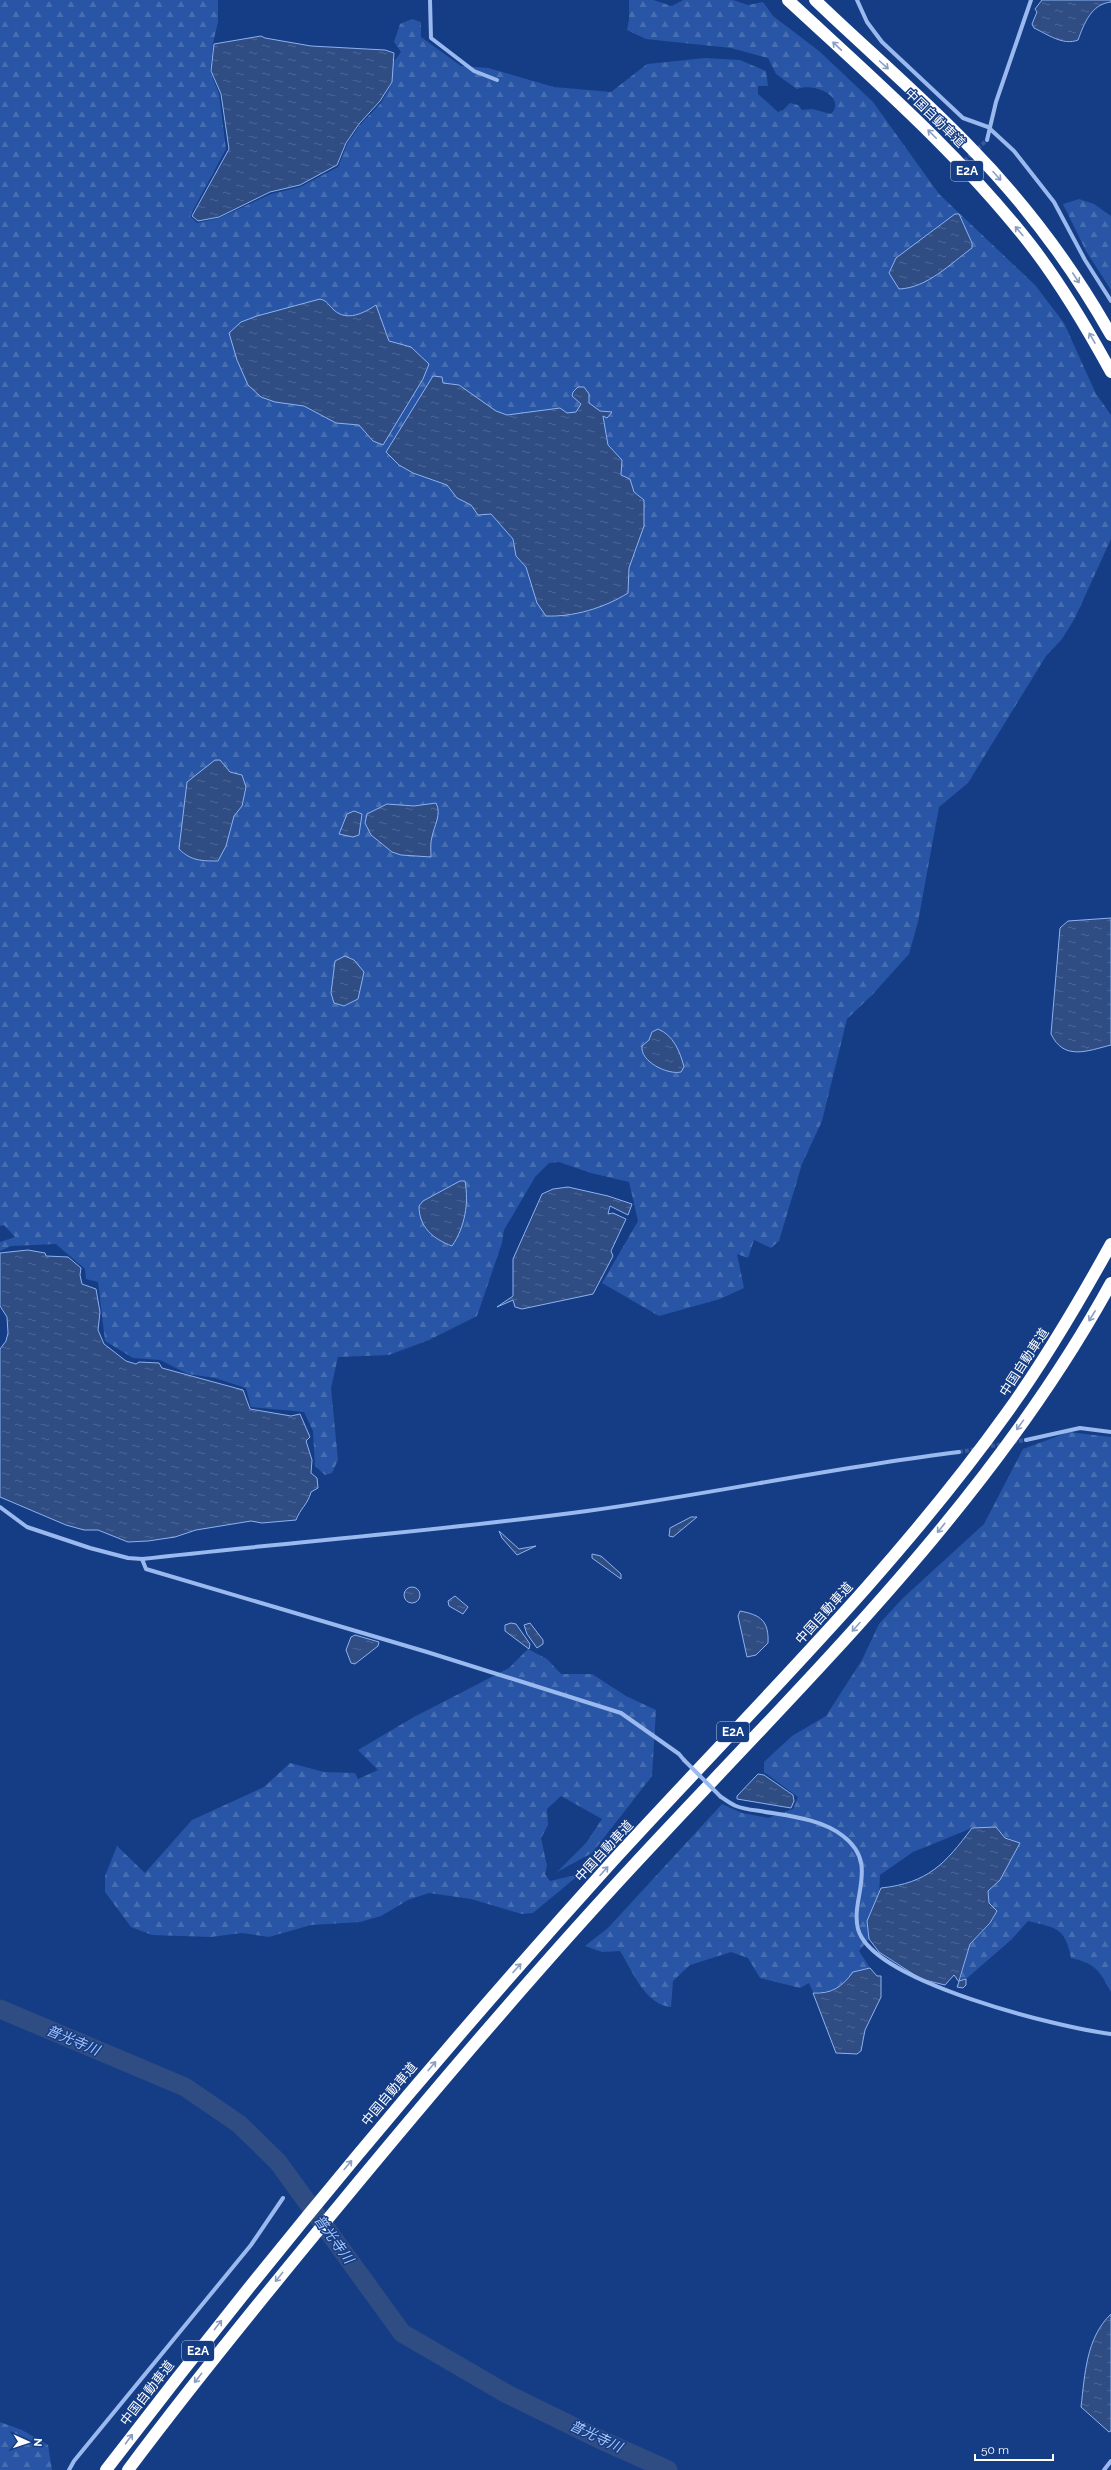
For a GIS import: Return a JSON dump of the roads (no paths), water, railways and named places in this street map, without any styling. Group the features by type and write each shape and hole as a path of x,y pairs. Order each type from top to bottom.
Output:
{"highway":[{"name":"中国自動車道","path":"788,0 920,121 994,200 1031,245 1063,290 1111,372"},
{"name":"中国自動車道","path":"815,0 931,108 1006,186 1074,274 1111,335"},
{"name":"中国自動車道","path":"106,2470 322,2195 530,1954 904,1545 1007,1413 1056,1339 1111,1244"},
{"name":"E2A","path":"128,2470 226,2342 304,2246 479,2038 543,1965 857,1626 915,1559 1021,1424 1063,1362 1111,1283"}],"street":[{"path":"430,0 431,38 474,71 497,80"},
{"path":"857,0 866,22 882,42 963,118 988,127 1014,151 1054,202 1085,260 1111,302"},
{"path":"987,140 988,127 1031,0"},
{"path":"1026,1440 1080,1428 1111,1432"},
{"path":"0,1507 27,1527 90,1548 128,1558 142,1559 400,1534 586,1511 738,1488 906,1458 959,1452"},
{"path":"142,1559 146,1569 427,1652 621,1713 679,1754 721,1797 737,1807 803,1818 844,1836 858,1855 862,1872 858,1930 864,1940 884,1959 904,1973 951,1992 998,2007 1111,2034"},
{"path":"69,2470 79,2455 251,2244 283,2198"},
{"path":"1104,2470 1111,2460"}],"water":[{"path":"1042,0 1111,0 1111,2 1098,7 1093,11 1086,21 1078,40 1067,42 1034,28 1032,24 1037,12 1035,9"},
{"path":"261,36 311,46 385,50 394,53 392,82 380,101 359,124 346,143 337,165 300,185 270,192 219,217 198,221 192,216 229,149 221,94 211,71 214,44"},
{"path":"955,214 959,214 972,243 972,248 929,280 909,288 899,289 889,273 896,258"},
{"path":"320,299 326,302 339,314 350,316 366,311 376,305 389,341 411,347 429,364 423,379 383,445 373,441 359,425 336,423 304,406 275,402 261,397 248,385 237,360 229,333 241,322 257,316"},
{"path":"433,376 442,377 443,383 459,385 496,411 507,415 560,408 567,413 576,412 581,404 572,396 573,392 578,387 584,387 589,394 589,403 600,411 612,412 607,418 603,416 608,445 622,460 621,475 630,479 634,492 644,500 644,526 629,568 628,593 599,607 578,613 546,616 537,603 526,567 516,556 513,539 491,514 478,515 471,505 457,498 447,485 413,473 399,465 386,452"},
{"path":"215,760 220,760 230,772 242,775 246,787 242,806 234,816 226,846 218,861 192,858 179,849 187,782"},
{"path":"436,803 438,807 438,816 431,839 431,857 401,855 392,852 371,835 365,823 367,814 387,804 414,806"},
{"path":"354,811 362,814 359,835 353,837 339,834 347,814"},
{"path":"1111,918 1111,1045 1093,1050 1077,1052 1069,1051 1062,1048 1051,1034 1060,928 1068,921"},
{"path":"345,956 354,960 364,972 358,999 344,1006 334,1003 331,993 335,961"},
{"path":"658,1029 668,1035 675,1044 684,1067 681,1072 662,1069 650,1062 645,1057 642,1046 649,1040 652,1032"},
{"path":"460,1181 465,1181 465,1215 460,1231 452,1246 439,1240 428,1231 421,1220 419,1206 423,1201"},
{"path":"568,1187 608,1196 632,1204 628,1215 610,1206 608,1214 613,1213 626,1219 611,1251 613,1256 593,1294 522,1309 515,1307 513,1300 497,1307 513,1296 513,1259 542,1194 553,1189"},
{"path":"28,1250 45,1253 46,1256 68,1257 81,1268 80,1275 82,1284 96,1289 100,1312 98,1330 104,1344 126,1361 136,1364 139,1362 159,1363 162,1368 243,1390 250,1409 291,1416 300,1414 310,1437 306,1441 312,1460 311,1473 317,1478 318,1488 311,1492 296,1520 262,1523 251,1521 196,1530 175,1537 128,1542 98,1530 84,1530 66,1525 0,1497 0,1349 6,1341 8,1333 7,1317 0,1306 0,1253"},
{"path":"691,1517 697,1517 673,1537 669,1536 670,1528"},
{"path":"499,1531 519,1549 536,1546 517,1555 502,1538"},
{"path":"592,1554 601,1556 621,1574 621,1579 592,1558"},
{"path":"409,1587 415,1587 420,1592 418,1601 415,1603 409,1603 404,1598 404,1592"},
{"path":"455,1596 468,1607 463,1614 449,1606 448,1601"},
{"path":"740,1611 758,1617 765,1624 767,1629 768,1643 756,1655 747,1657 738,1616"},
{"path":"511,1623 516,1624 530,1644 529,1649 505,1631 505,1625"},
{"path":"530,1623 543,1640 543,1644 537,1648 527,1634 524,1625"},
{"path":"355,1635 379,1642 378,1646 355,1664 351,1663 346,1650 351,1637"},
{"path":"758,1774 764,1775 793,1795 794,1801 791,1808 737,1799 737,1796"},
{"path":"996,1827 1005,1838 1020,1843 1000,1880 988,1891 989,1903 997,1911 990,1923 970,1944 959,1981 966,1979 966,1985 963,1988 957,1987 959,1982 954,1975 945,1985 921,1979 879,1952 869,1939 867,1921 881,1888 911,1882 934,1870 953,1852 972,1828"},
{"path":"870,1968 877,1976 881,1976 881,1997 865,2030 861,2051 857,2054 836,2053 813,1993 831,1991 841,1986 853,1972"},
{"path":"1111,2314 1111,2431 1109,2432 1081,2407 1088,2357 1096,2334"}],"waterway":[{"name":"普光寺川","path":"0,2009 185,2087 239,2124 278,2162 402,2333 507,2394 599,2439 668,2470"}],"tunnel":[{"path":"951,173 987,140"},
{"path":"1013,1442 1026,1440"},
{"path":"985,1447 1004,1444"},
{"path":"959,1452 977,1449"}]}
